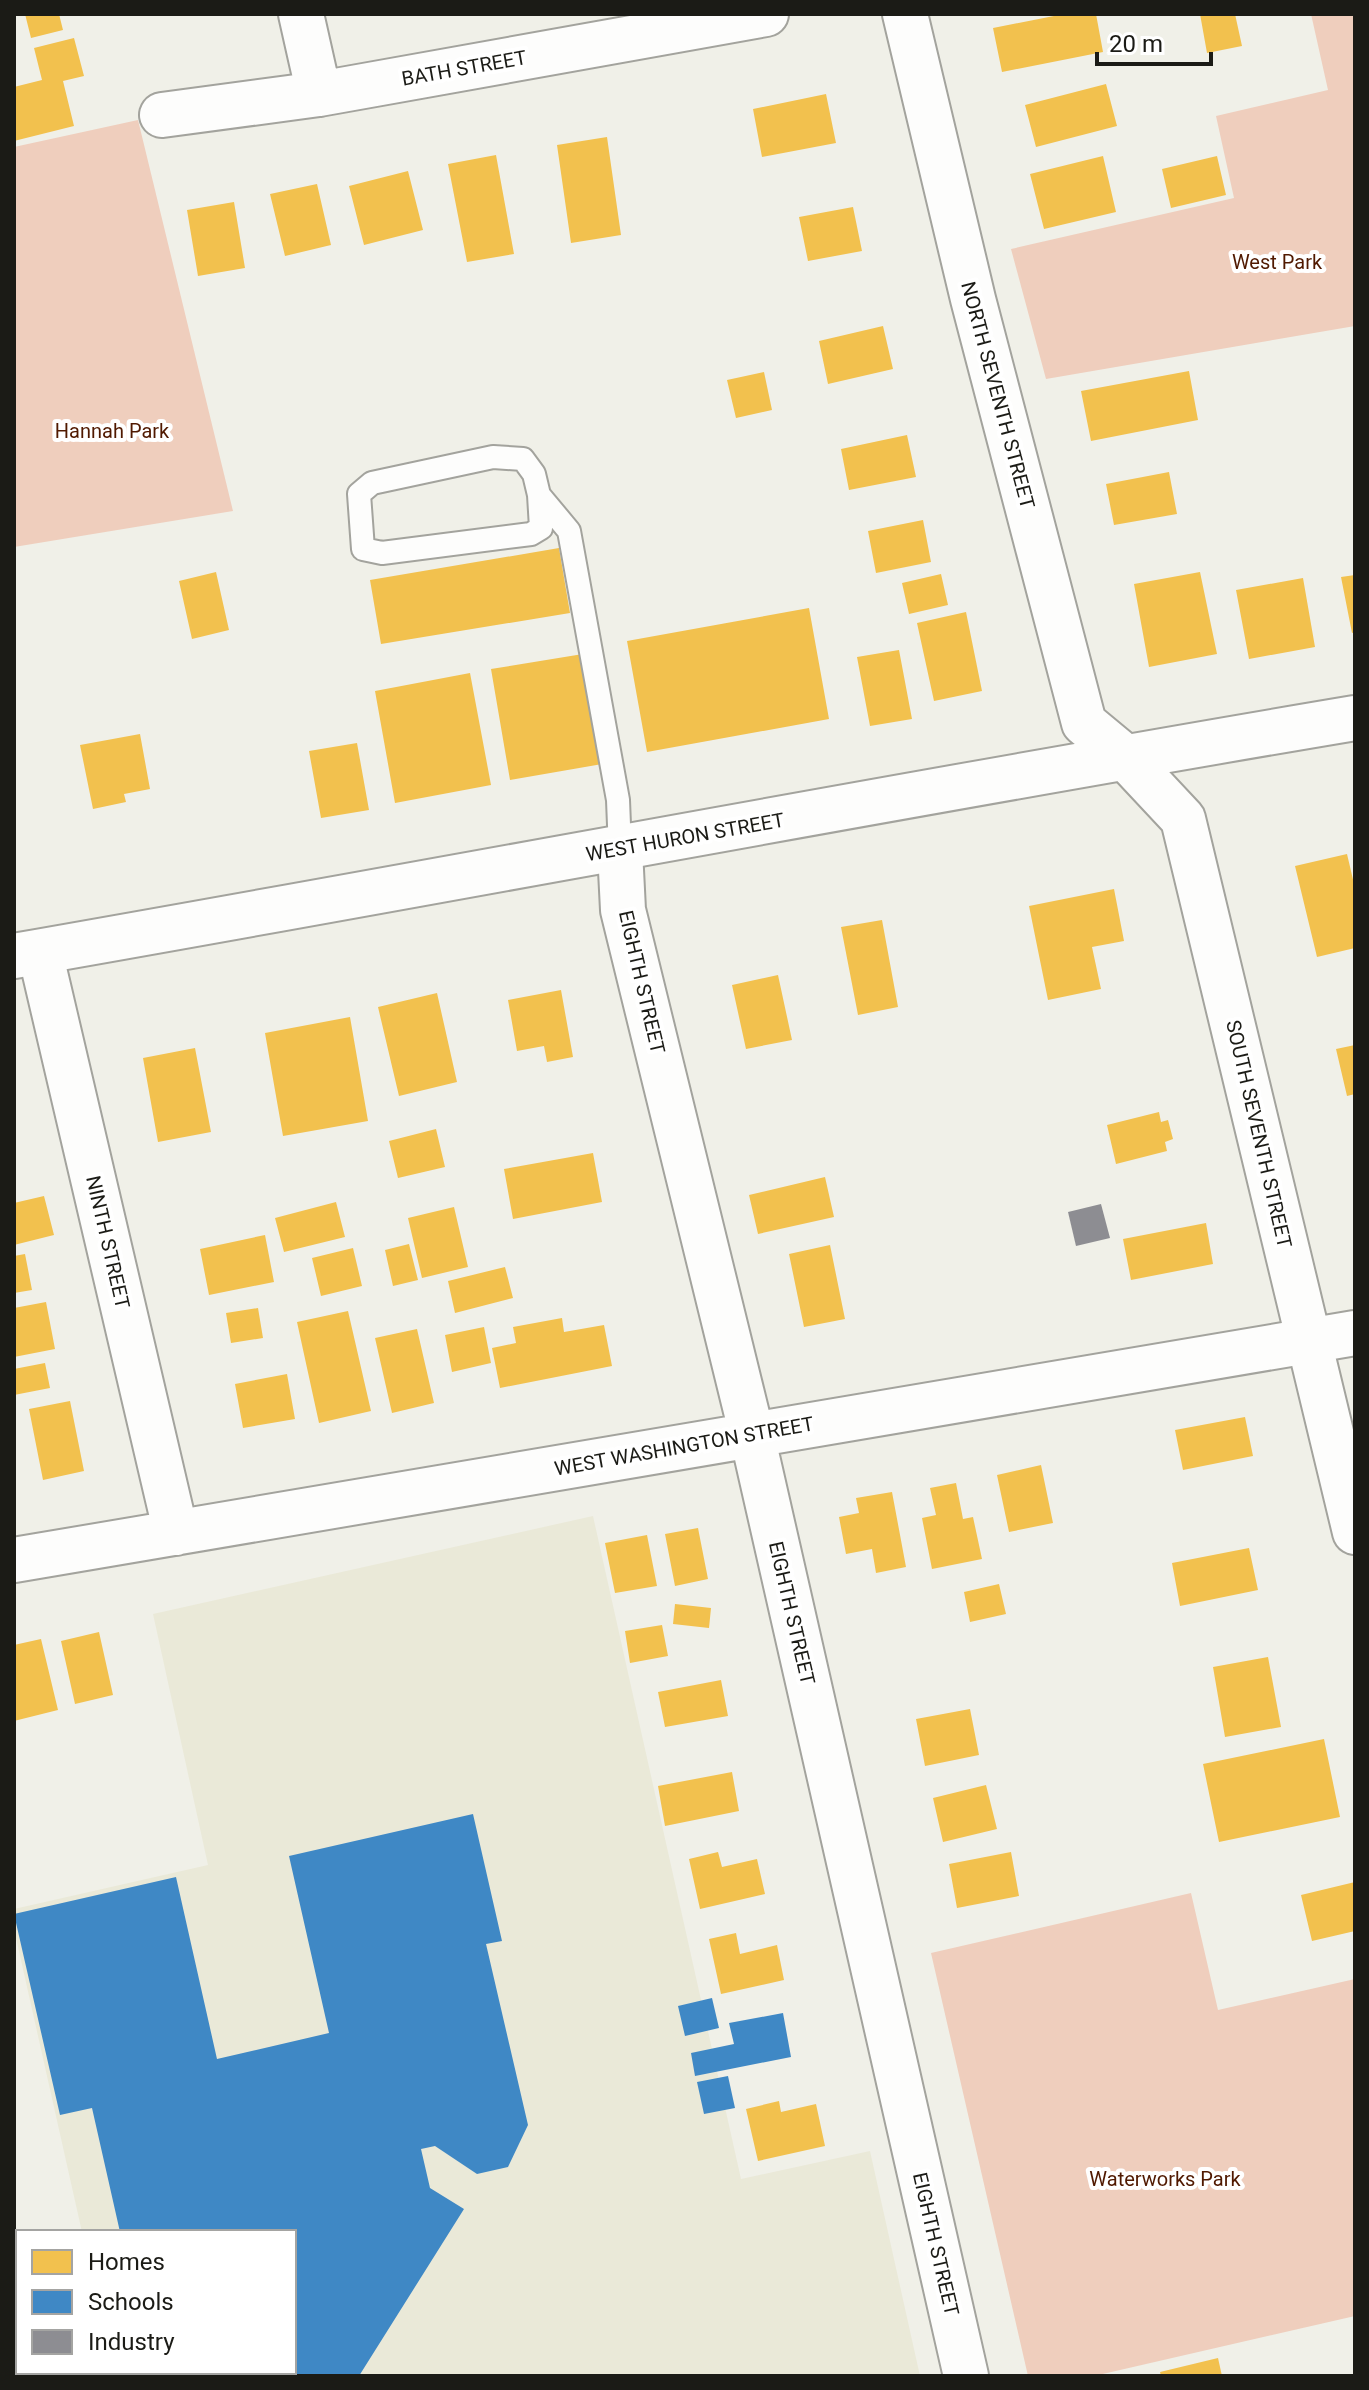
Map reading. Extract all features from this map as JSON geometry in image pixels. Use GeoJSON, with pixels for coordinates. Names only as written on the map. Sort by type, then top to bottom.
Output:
{"type":"FeatureCollection","features":[{"type":"Feature","properties":{"kind":"street"},"geometry":{"type":"LineString","coordinates":[[301,14],[319,94]]}},
{"type":"Feature","properties":{"kind":"street","name":"BATH STREET"},"geometry":{"type":"LineString","coordinates":[[162,115],[319,94],[766,14]]}},
{"type":"Feature","properties":{"kind":"street","name":"NORTH SEVENTH STREET"},"geometry":{"type":"LineString","coordinates":[[905,14],[973,299],[1084,723],[1125,757]]}},
{"type":"Feature","properties":{"kind":"street","name":"WEST HURON STREET"},"geometry":{"type":"LineString","coordinates":[[27,954],[1355,718]]}},
{"type":"Feature","properties":{"kind":"street","name":"SOUTH SEVENTH STREET"},"geometry":{"type":"LineString","coordinates":[[1125,757],[1183,819],[1355,1532]]}},
{"type":"Feature","properties":{"kind":"street","name":"EIGHTH STREET"},"geometry":{"type":"LineString","coordinates":[[620,850],[623,910],[752,1435],[966,2376]]}},
{"type":"Feature","properties":{"kind":"street","name":"NINTH STREET"},"geometry":{"type":"LineString","coordinates":[[27,954],[176,1533]]}},
{"type":"Feature","properties":{"kind":"street","name":"WEST WASHINGTON STREET"},"geometry":{"type":"LineString","coordinates":[[14,1560],[1355,1333]]}},
{"type":"Feature","properties":{"kind":"lane"},"geometry":{"type":"LineString","coordinates":[[539,495],[541,528],[531,534],[382,553],[363,549],[359,494],[372,483],[493,457],[523,459],[534,474],[539,495],[569,531],[618,800],[620,850]]}},
{"type":"Feature","properties":{"kind":"shaded area"},"geometry":{"type":"Polygon","coordinates":[[[593,1516],[741,2179],[870,2151],[920,2376],[114,2376],[296,2374],[296,2230],[82,2230],[14,1929],[14,1909],[208,1865],[153,1614],[593,1516]]]}},
{"type":"Feature","properties":{"kind":"green space","name":"West Park"},"geometry":{"type":"Polygon","coordinates":[[[1311,14],[1355,14],[1355,326],[1046,379],[1011,249],[1234,198],[1216,116],[1328,90],[1311,14]]]}},
{"type":"Feature","properties":{"kind":"green space","name":"Hannah Park"},"geometry":{"type":"Polygon","coordinates":[[[138,120],[233,511],[14,547],[14,147],[138,120]]]}},
{"type":"Feature","properties":{"kind":"green space","name":"Waterworks Park"},"geometry":{"type":"Polygon","coordinates":[[[1191,1893],[1218,2010],[1355,1979],[1355,2316],[1094,2376],[1028,2376],[931,1953],[1191,1893]]]}},
{"type":"Feature","properties":{"kind":"building: Homes"},"geometry":{"type":"Polygon","coordinates":[[[25,14],[59,14],[63,30],[31,38],[25,14]]]}},
{"type":"Feature","properties":{"kind":"building: Homes"},"geometry":{"type":"Polygon","coordinates":[[[1064,14],[1096,14],[1103,52],[1002,72],[993,28],[1064,14]]]}},
{"type":"Feature","properties":{"kind":"building: Homes"},"geometry":{"type":"Polygon","coordinates":[[[1200,14],[1235,14],[1242,46],[1207,53],[1200,14]]]}},
{"type":"Feature","properties":{"kind":"building: Homes"},"geometry":{"type":"Polygon","coordinates":[[[74,38],[84,76],[63,81],[74,126],[14,141],[14,87],[42,80],[34,48],[74,38]]]}},
{"type":"Feature","properties":{"kind":"building: Homes"},"geometry":{"type":"Polygon","coordinates":[[[1106,84],[1117,126],[1036,147],[1025,105],[1106,84]]]}},
{"type":"Feature","properties":{"kind":"building: Homes"},"geometry":{"type":"Polygon","coordinates":[[[826,94],[836,143],[762,157],[753,109],[826,94]]]}},
{"type":"Feature","properties":{"kind":"building: Homes"},"geometry":{"type":"Polygon","coordinates":[[[607,137],[621,235],[571,243],[557,145],[607,137]]]}},
{"type":"Feature","properties":{"kind":"building: Homes"},"geometry":{"type":"Polygon","coordinates":[[[496,155],[514,254],[467,262],[448,164],[496,155]]]}},
{"type":"Feature","properties":{"kind":"building: Homes"},"geometry":{"type":"Polygon","coordinates":[[[1103,156],[1116,212],[1044,229],[1030,174],[1103,156]]]}},
{"type":"Feature","properties":{"kind":"building: Homes"},"geometry":{"type":"Polygon","coordinates":[[[1217,156],[1226,195],[1171,208],[1162,169],[1217,156]]]}},
{"type":"Feature","properties":{"kind":"building: Homes"},"geometry":{"type":"Polygon","coordinates":[[[408,171],[423,230],[364,245],[349,186],[408,171]]]}},
{"type":"Feature","properties":{"kind":"building: Homes"},"geometry":{"type":"Polygon","coordinates":[[[317,184],[331,245],[285,256],[270,194],[317,184]]]}},
{"type":"Feature","properties":{"kind":"building: Homes"},"geometry":{"type":"Polygon","coordinates":[[[234,202],[245,268],[198,276],[187,210],[234,202]]]}},
{"type":"Feature","properties":{"kind":"building: Homes"},"geometry":{"type":"Polygon","coordinates":[[[853,207],[862,251],[808,261],[799,217],[853,207]]]}},
{"type":"Feature","properties":{"kind":"building: Homes"},"geometry":{"type":"Polygon","coordinates":[[[883,326],[893,369],[828,384],[819,341],[883,326]]]}},
{"type":"Feature","properties":{"kind":"building: Homes"},"geometry":{"type":"Polygon","coordinates":[[[1189,371],[1198,420],[1091,441],[1081,391],[1189,371]]]}},
{"type":"Feature","properties":{"kind":"building: Homes"},"geometry":{"type":"Polygon","coordinates":[[[764,372],[772,410],[736,418],[727,380],[764,372]]]}},
{"type":"Feature","properties":{"kind":"building: Homes"},"geometry":{"type":"Polygon","coordinates":[[[907,435],[916,477],[849,490],[841,449],[907,435]]]}},
{"type":"Feature","properties":{"kind":"building: Homes"},"geometry":{"type":"Polygon","coordinates":[[[1169,472],[1177,514],[1114,525],[1106,484],[1169,472]]]}},
{"type":"Feature","properties":{"kind":"building: Homes"},"geometry":{"type":"Polygon","coordinates":[[[923,520],[931,562],[876,573],[868,531],[923,520]]]}},
{"type":"Feature","properties":{"kind":"building: Homes"},"geometry":{"type":"Polygon","coordinates":[[[559,548],[570,613],[381,644],[370,580],[559,548]]]}},
{"type":"Feature","properties":{"kind":"building: Homes"},"geometry":{"type":"Polygon","coordinates":[[[216,572],[229,630],[192,639],[179,581],[216,572]]]}},
{"type":"Feature","properties":{"kind":"building: Homes"},"geometry":{"type":"Polygon","coordinates":[[[1200,572],[1217,654],[1149,667],[1134,584],[1200,572]]]}},
{"type":"Feature","properties":{"kind":"building: Homes"},"geometry":{"type":"Polygon","coordinates":[[[941,574],[948,605],[909,614],[902,583],[941,574]]]}},
{"type":"Feature","properties":{"kind":"building: Homes"},"geometry":{"type":"Polygon","coordinates":[[[1355,575],[1355,632],[1352,633],[1341,577],[1355,575]]]}},
{"type":"Feature","properties":{"kind":"building: Homes"},"geometry":{"type":"Polygon","coordinates":[[[1303,578],[1315,647],[1249,659],[1236,590],[1303,578]]]}},
{"type":"Feature","properties":{"kind":"building: Homes"},"geometry":{"type":"Polygon","coordinates":[[[809,608],[829,719],[647,752],[627,641],[809,608]]]}},
{"type":"Feature","properties":{"kind":"building: Homes"},"geometry":{"type":"Polygon","coordinates":[[[966,612],[982,691],[934,701],[917,623],[966,612]]]}},
{"type":"Feature","properties":{"kind":"building: Homes"},"geometry":{"type":"Polygon","coordinates":[[[899,650],[912,719],[870,726],[857,657],[899,650]]]}},
{"type":"Feature","properties":{"kind":"building: Homes"},"geometry":{"type":"Polygon","coordinates":[[[589,653],[608,763],[510,780],[491,669],[589,653]]]}},
{"type":"Feature","properties":{"kind":"building: Homes"},"geometry":{"type":"Polygon","coordinates":[[[470,673],[491,785],[395,803],[375,691],[470,673]]]}},
{"type":"Feature","properties":{"kind":"building: Homes"},"geometry":{"type":"Polygon","coordinates":[[[140,734],[150,789],[124,794],[126,802],[93,809],[80,745],[140,734]]]}},
{"type":"Feature","properties":{"kind":"building: Homes"},"geometry":{"type":"Polygon","coordinates":[[[357,743],[369,810],[321,818],[309,751],[357,743]]]}},
{"type":"Feature","properties":{"kind":"building: Homes"},"geometry":{"type":"Polygon","coordinates":[[[1347,854],[1355,888],[1355,948],[1317,957],[1295,866],[1347,854]]]}},
{"type":"Feature","properties":{"kind":"building: Homes"},"geometry":{"type":"Polygon","coordinates":[[[1114,889],[1124,941],[1092,947],[1101,989],[1048,1000],[1029,906],[1114,889]]]}},
{"type":"Feature","properties":{"kind":"building: Homes"},"geometry":{"type":"Polygon","coordinates":[[[882,920],[898,1007],[858,1015],[841,927],[882,920]]]}},
{"type":"Feature","properties":{"kind":"building: Homes"},"geometry":{"type":"Polygon","coordinates":[[[778,975],[792,1040],[746,1049],[732,985],[778,975]]]}},
{"type":"Feature","properties":{"kind":"building: Homes"},"geometry":{"type":"Polygon","coordinates":[[[561,990],[573,1057],[547,1062],[544,1046],[517,1051],[508,1000],[561,990]]]}},
{"type":"Feature","properties":{"kind":"building: Homes"},"geometry":{"type":"Polygon","coordinates":[[[437,993],[457,1082],[399,1096],[378,1007],[437,993]]]}},
{"type":"Feature","properties":{"kind":"building: Homes"},"geometry":{"type":"Polygon","coordinates":[[[350,1017],[368,1121],[283,1136],[265,1033],[350,1017]]]}},
{"type":"Feature","properties":{"kind":"building: Homes"},"geometry":{"type":"Polygon","coordinates":[[[1355,1045],[1355,1094],[1347,1096],[1336,1049],[1355,1045]]]}},
{"type":"Feature","properties":{"kind":"building: Homes"},"geometry":{"type":"Polygon","coordinates":[[[195,1048],[211,1132],[158,1142],[143,1058],[195,1048]]]}},
{"type":"Feature","properties":{"kind":"building: Homes"},"geometry":{"type":"Polygon","coordinates":[[[1159,1112],[1161,1122],[1168,1120],[1173,1139],[1165,1142],[1167,1151],[1116,1164],[1107,1125],[1159,1112]]]}},
{"type":"Feature","properties":{"kind":"building: Homes"},"geometry":{"type":"Polygon","coordinates":[[[436,1129],[445,1167],[398,1178],[389,1141],[436,1129]]]}},
{"type":"Feature","properties":{"kind":"building: Homes"},"geometry":{"type":"Polygon","coordinates":[[[593,1153],[602,1202],[513,1219],[504,1169],[593,1153]]]}},
{"type":"Feature","properties":{"kind":"building: Homes"},"geometry":{"type":"Polygon","coordinates":[[[825,1177],[834,1217],[758,1234],[749,1195],[825,1177]]]}},
{"type":"Feature","properties":{"kind":"building: Homes"},"geometry":{"type":"Polygon","coordinates":[[[44,1196],[54,1235],[14,1245],[14,1203],[44,1196]]]}},
{"type":"Feature","properties":{"kind":"building: Homes"},"geometry":{"type":"Polygon","coordinates":[[[336,1202],[345,1237],[284,1252],[275,1218],[336,1202]]]}},
{"type":"Feature","properties":{"kind":"building: Homes"},"geometry":{"type":"Polygon","coordinates":[[[454,1207],[468,1267],[422,1278],[408,1218],[454,1207]]]}},
{"type":"Feature","properties":{"kind":"building: Homes"},"geometry":{"type":"Polygon","coordinates":[[[1206,1223],[1213,1264],[1131,1280],[1123,1239],[1206,1223]]]}},
{"type":"Feature","properties":{"kind":"building: Homes"},"geometry":{"type":"Polygon","coordinates":[[[265,1235],[274,1282],[209,1295],[200,1249],[265,1235]]]}},
{"type":"Feature","properties":{"kind":"building: Homes"},"geometry":{"type":"Polygon","coordinates":[[[409,1244],[418,1280],[393,1286],[385,1250],[409,1244]]]}},
{"type":"Feature","properties":{"kind":"building: Homes"},"geometry":{"type":"Polygon","coordinates":[[[830,1245],[845,1319],[804,1327],[789,1254],[830,1245]]]}},
{"type":"Feature","properties":{"kind":"building: Homes"},"geometry":{"type":"Polygon","coordinates":[[[353,1248],[362,1286],[321,1296],[312,1258],[353,1248]]]}},
{"type":"Feature","properties":{"kind":"building: Homes"},"geometry":{"type":"Polygon","coordinates":[[[25,1254],[32,1290],[14,1293],[14,1256],[25,1254]]]}},
{"type":"Feature","properties":{"kind":"building: Homes"},"geometry":{"type":"Polygon","coordinates":[[[505,1267],[513,1298],[455,1313],[448,1281],[505,1267]]]}},
{"type":"Feature","properties":{"kind":"building: Homes"},"geometry":{"type":"Polygon","coordinates":[[[46,1302],[55,1349],[14,1357],[14,1308],[46,1302]]]}},
{"type":"Feature","properties":{"kind":"building: Homes"},"geometry":{"type":"Polygon","coordinates":[[[258,1308],[263,1338],[231,1343],[226,1313],[258,1308]]]}},
{"type":"Feature","properties":{"kind":"building: Homes"},"geometry":{"type":"Polygon","coordinates":[[[348,1311],[371,1411],[319,1423],[297,1322],[348,1311]]]}},
{"type":"Feature","properties":{"kind":"building: Homes"},"geometry":{"type":"Polygon","coordinates":[[[562,1318],[564,1332],[604,1325],[612,1366],[500,1388],[492,1348],[516,1343],[513,1327],[562,1318]]]}},
{"type":"Feature","properties":{"kind":"building: Homes"},"geometry":{"type":"Polygon","coordinates":[[[484,1327],[491,1363],[452,1372],[445,1335],[484,1327]]]}},
{"type":"Feature","properties":{"kind":"building: Homes"},"geometry":{"type":"Polygon","coordinates":[[[417,1329],[434,1403],[392,1413],[375,1338],[417,1329]]]}},
{"type":"Feature","properties":{"kind":"building: Homes"},"geometry":{"type":"Polygon","coordinates":[[[45,1363],[50,1388],[14,1395],[14,1369],[45,1363]]]}},
{"type":"Feature","properties":{"kind":"building: Homes"},"geometry":{"type":"Polygon","coordinates":[[[287,1374],[295,1419],[243,1428],[235,1384],[287,1374]]]}},
{"type":"Feature","properties":{"kind":"building: Homes"},"geometry":{"type":"Polygon","coordinates":[[[70,1401],[84,1471],[43,1480],[29,1409],[70,1401]]]}},
{"type":"Feature","properties":{"kind":"building: Homes"},"geometry":{"type":"Polygon","coordinates":[[[1245,1417],[1253,1456],[1183,1470],[1175,1430],[1245,1417]]]}},
{"type":"Feature","properties":{"kind":"building: Homes"},"geometry":{"type":"Polygon","coordinates":[[[1041,1465],[1053,1523],[1009,1532],[997,1475],[1041,1465]]]}},
{"type":"Feature","properties":{"kind":"building: Homes"},"geometry":{"type":"Polygon","coordinates":[[[956,1483],[963,1519],[973,1517],[982,1559],[932,1569],[922,1518],[936,1515],[930,1488],[956,1483]]]}},
{"type":"Feature","properties":{"kind":"building: Homes"},"geometry":{"type":"Polygon","coordinates":[[[892,1492],[906,1567],[876,1573],[872,1549],[846,1554],[839,1517],[859,1513],[856,1498],[892,1492]]]}},
{"type":"Feature","properties":{"kind":"building: Homes"},"geometry":{"type":"Polygon","coordinates":[[[698,1528],[708,1579],[675,1586],[665,1534],[698,1528]]]}},
{"type":"Feature","properties":{"kind":"building: Homes"},"geometry":{"type":"Polygon","coordinates":[[[647,1535],[657,1586],[615,1593],[605,1543],[647,1535]]]}},
{"type":"Feature","properties":{"kind":"building: Homes"},"geometry":{"type":"Polygon","coordinates":[[[1249,1548],[1258,1590],[1180,1606],[1172,1563],[1249,1548]]]}},
{"type":"Feature","properties":{"kind":"building: Homes"},"geometry":{"type":"Polygon","coordinates":[[[999,1584],[1006,1614],[970,1622],[964,1592],[999,1584]]]}},
{"type":"Feature","properties":{"kind":"building: Homes"},"geometry":{"type":"Polygon","coordinates":[[[675,1604],[711,1608],[709,1628],[673,1624],[675,1604]]]}},
{"type":"Feature","properties":{"kind":"building: Homes"},"geometry":{"type":"Polygon","coordinates":[[[662,1625],[668,1656],[630,1663],[625,1631],[662,1625]]]}},
{"type":"Feature","properties":{"kind":"building: Homes"},"geometry":{"type":"Polygon","coordinates":[[[99,1632],[113,1695],[75,1704],[61,1641],[99,1632]]]}},
{"type":"Feature","properties":{"kind":"building: Homes"},"geometry":{"type":"Polygon","coordinates":[[[41,1639],[58,1710],[14,1721],[14,1645],[41,1639]]]}},
{"type":"Feature","properties":{"kind":"building: Homes"},"geometry":{"type":"Polygon","coordinates":[[[1268,1657],[1281,1727],[1225,1737],[1213,1667],[1268,1657]]]}},
{"type":"Feature","properties":{"kind":"building: Homes"},"geometry":{"type":"Polygon","coordinates":[[[721,1680],[728,1716],[665,1727],[658,1692],[721,1680]]]}},
{"type":"Feature","properties":{"kind":"building: Homes"},"geometry":{"type":"Polygon","coordinates":[[[970,1709],[979,1755],[925,1766],[916,1719],[970,1709]]]}},
{"type":"Feature","properties":{"kind":"building: Homes"},"geometry":{"type":"Polygon","coordinates":[[[1324,1739],[1340,1817],[1219,1842],[1203,1764],[1324,1739]]]}},
{"type":"Feature","properties":{"kind":"building: Homes"},"geometry":{"type":"Polygon","coordinates":[[[732,1772],[739,1811],[665,1826],[658,1786],[732,1772]]]}},
{"type":"Feature","properties":{"kind":"building: Homes"},"geometry":{"type":"Polygon","coordinates":[[[986,1785],[997,1829],[943,1842],[933,1798],[986,1785]]]}},
{"type":"Feature","properties":{"kind":"building: Homes"},"geometry":{"type":"Polygon","coordinates":[[[718,1852],[722,1867],[757,1859],[765,1894],[700,1909],[689,1859],[718,1852]]]}},
{"type":"Feature","properties":{"kind":"building: Homes"},"geometry":{"type":"Polygon","coordinates":[[[1011,1852],[1019,1896],[957,1908],[949,1864],[1011,1852]]]}},
{"type":"Feature","properties":{"kind":"building: Homes"},"geometry":{"type":"Polygon","coordinates":[[[1355,1882],[1355,1931],[1312,1941],[1301,1895],[1355,1882]]]}},
{"type":"Feature","properties":{"kind":"building: Homes"},"geometry":{"type":"Polygon","coordinates":[[[736,1933],[740,1954],[777,1945],[784,1980],[721,1994],[709,1939],[736,1933]]]}},
{"type":"Feature","properties":{"kind":"building: Homes"},"geometry":{"type":"Polygon","coordinates":[[[779,2101],[781,2112],[816,2104],[825,2146],[758,2161],[746,2109],[779,2101]]]}},
{"type":"Feature","properties":{"kind":"building: Homes"},"geometry":{"type":"Polygon","coordinates":[[[1218,2358],[1222,2376],[1161,2376],[1160,2372],[1218,2358]]]}},
{"type":"Feature","properties":{"kind":"building: Schools"},"geometry":{"type":"Polygon","coordinates":[[[473,1814],[502,1941],[486,1944],[528,2125],[508,2167],[477,2174],[435,2146],[421,2149],[430,2188],[464,2209],[359,2376],[153,2376],[296,2374],[296,2230],[120,2230],[92,2108],[60,2115],[14,1914],[176,1877],[217,2059],[329,2033],[289,1856],[473,1814]]]}},
{"type":"Feature","properties":{"kind":"building: Schools"},"geometry":{"type":"Polygon","coordinates":[[[712,1998],[719,2028],[685,2036],[678,2006],[712,1998]]]}},
{"type":"Feature","properties":{"kind":"building: Schools"},"geometry":{"type":"Polygon","coordinates":[[[783,2013],[791,2057],[695,2076],[691,2053],[734,2044],[729,2023],[783,2013]]]}},
{"type":"Feature","properties":{"kind":"building: Schools"},"geometry":{"type":"Polygon","coordinates":[[[728,2076],[735,2108],[704,2114],[697,2082],[728,2076]]]}},
{"type":"Feature","properties":{"kind":"building: Industry"},"geometry":{"type":"Polygon","coordinates":[[[1101,1204],[1110,1238],[1076,1246],[1068,1212],[1101,1204]]]}}]}
